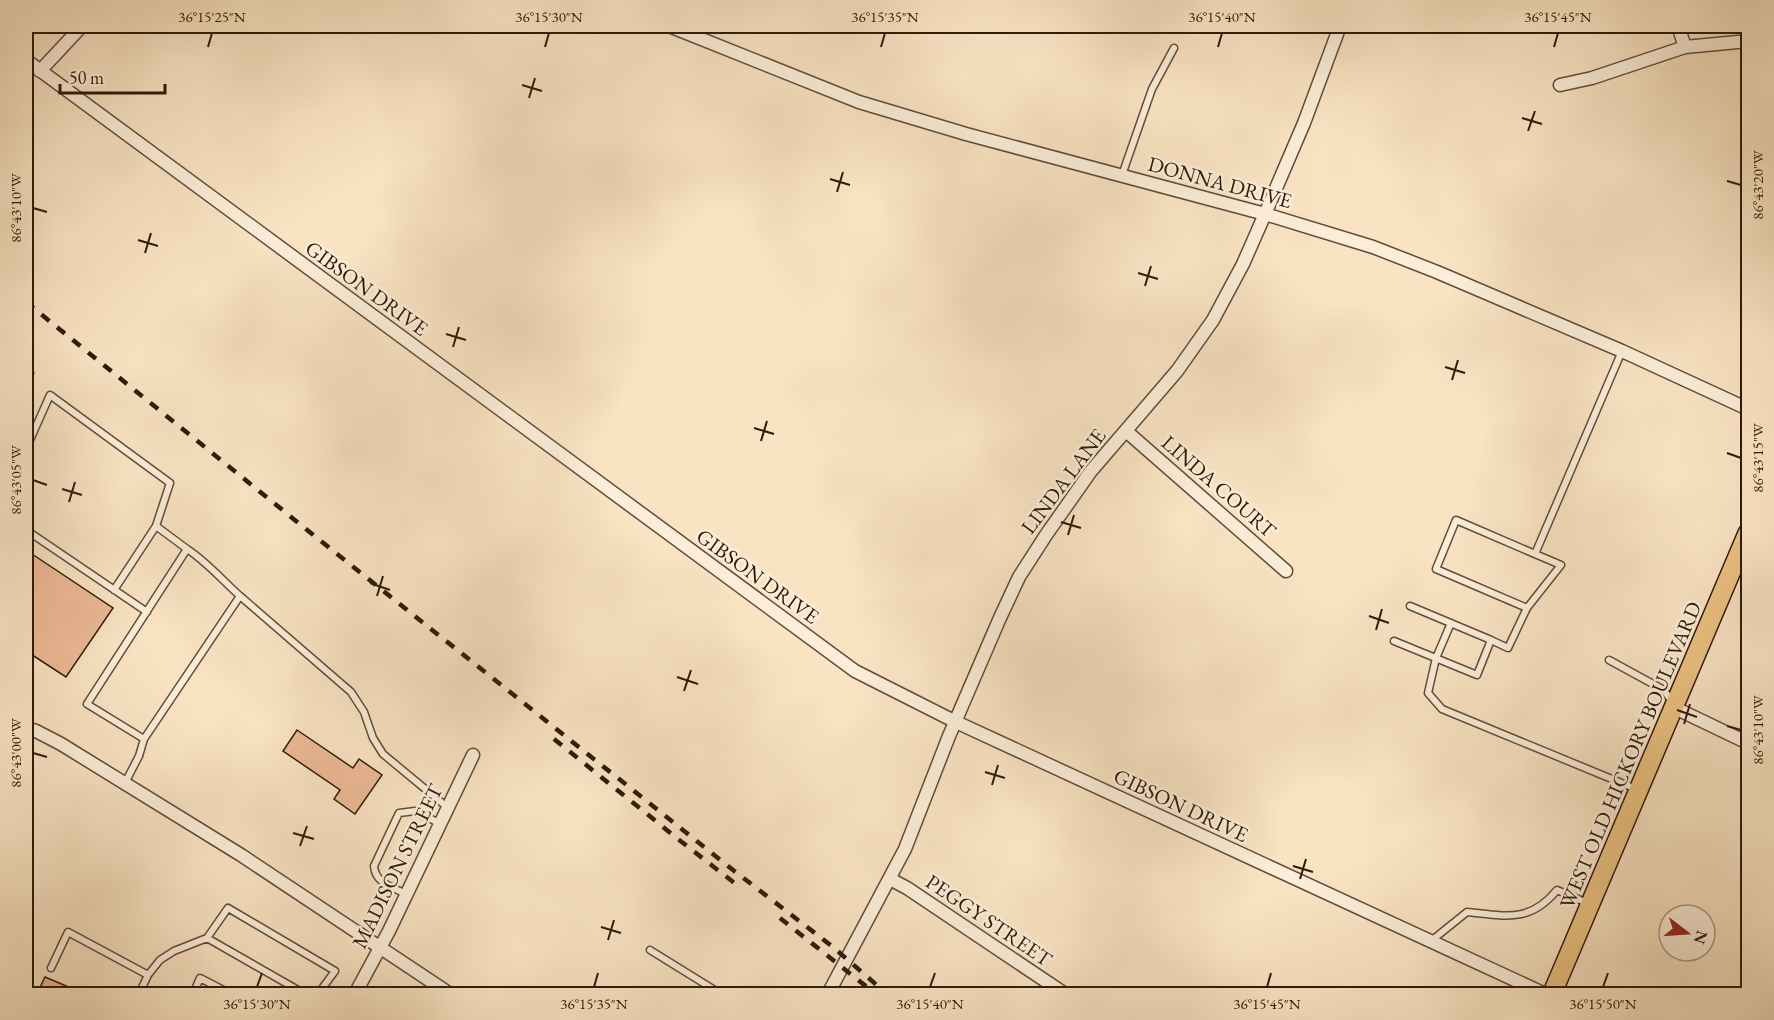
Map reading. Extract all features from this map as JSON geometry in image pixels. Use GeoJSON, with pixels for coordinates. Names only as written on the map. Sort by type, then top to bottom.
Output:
{"type":"FeatureCollection","features":[{"type":"Feature","properties":{"kind":"main road","name":"WEST OLD HICKORY BOULEVARD"},"geometry":{"type":"LineString","coordinates":[[1552,994],[1676,708],[1749,532]]}},
{"type":"Feature","properties":{"kind":"street"},"geometry":{"type":"LineString","coordinates":[[40,71],[82,26]]}},
{"type":"Feature","properties":{"kind":"street","name":"DONNA DRIVE"},"geometry":{"type":"LineString","coordinates":[[669,26],[848,99],[966,134],[1324,231],[1394,256],[1622,351],[1749,409]]}},
{"type":"Feature","properties":{"kind":"street","name":"LINDA LANE"},"geometry":{"type":"LineString","coordinates":[[828,994],[905,849],[956,722],[1019,577],[1073,495],[1177,371],[1213,320],[1243,264],[1265,214],[1304,123],[1340,26]]}},
{"type":"Feature","properties":{"kind":"street"},"geometry":{"type":"LineString","coordinates":[[1678,26],[1685,47]]}},
{"type":"Feature","properties":{"kind":"street"},"geometry":{"type":"LineString","coordinates":[[1560,85],[1592,78],[1685,47],[1749,41]]}},
{"type":"Feature","properties":{"kind":"street","name":"GIBSON DRIVE"},"geometry":{"type":"LineString","coordinates":[[26,60],[855,671],[956,722],[1545,994]]}},
{"type":"Feature","properties":{"kind":"street","name":"LINDA COURT"},"geometry":{"type":"LineString","coordinates":[[1126,431],[1286,571]]}},
{"type":"Feature","properties":{"kind":"street"},"geometry":{"type":"LineString","coordinates":[[1676,708],[1749,743]]}},
{"type":"Feature","properties":{"kind":"street"},"geometry":{"type":"LineString","coordinates":[[26,722],[31,730],[62,744],[241,855],[450,994]]}},
{"type":"Feature","properties":{"kind":"street","name":"MADISON STREET"},"geometry":{"type":"LineString","coordinates":[[356,994],[473,755]]}},
{"type":"Feature","properties":{"kind":"street","name":"PEGGY STREET"},"geometry":{"type":"LineString","coordinates":[[890,879],[907,888],[1065,994]]}},
{"type":"Feature","properties":{"kind":"lane"},"geometry":{"type":"LineString","coordinates":[[1122,175],[1152,89],[1174,48]]}},
{"type":"Feature","properties":{"kind":"lane"},"geometry":{"type":"LineString","coordinates":[[1536,554],[1622,351]]}},
{"type":"Feature","properties":{"kind":"lane"},"geometry":{"type":"LineString","coordinates":[[26,370],[30,373],[26,383]]}},
{"type":"Feature","properties":{"kind":"lane"},"geometry":{"type":"LineString","coordinates":[[26,449],[50,395],[170,483],[156,526],[114,590]]}},
{"type":"Feature","properties":{"kind":"lane"},"geometry":{"type":"LineString","coordinates":[[1410,606],[1508,648],[1527,609],[1561,565],[1456,520],[1436,569],[1527,609]]}},
{"type":"Feature","properties":{"kind":"lane"},"geometry":{"type":"LineString","coordinates":[[156,526],[206,562],[240,596],[351,692],[364,712],[373,738],[382,754],[447,807]]}},
{"type":"Feature","properties":{"kind":"lane"},"geometry":{"type":"LineString","coordinates":[[26,530],[147,612]]}},
{"type":"Feature","properties":{"kind":"lane"},"geometry":{"type":"LineString","coordinates":[[144,739],[87,704],[187,549]]}},
{"type":"Feature","properties":{"kind":"lane"},"geometry":{"type":"LineString","coordinates":[[125,783],[139,756],[144,739],[240,596]]}},
{"type":"Feature","properties":{"kind":"lane"},"geometry":{"type":"LineString","coordinates":[[1451,623],[1436,658],[1428,693],[1442,709],[1640,791]]}},
{"type":"Feature","properties":{"kind":"lane"},"geometry":{"type":"LineString","coordinates":[[1394,641],[1477,675],[1491,640]]}},
{"type":"Feature","properties":{"kind":"lane"},"geometry":{"type":"LineString","coordinates":[[1609,660],[1664,690],[1676,708]]}},
{"type":"Feature","properties":{"kind":"lane"},"geometry":{"type":"LineString","coordinates":[[406,894],[379,880],[374,874],[374,866],[399,813],[415,811],[439,824]]}},
{"type":"Feature","properties":{"kind":"lane"},"geometry":{"type":"LineString","coordinates":[[1429,942],[1467,912],[1522,915],[1546,904],[1557,890],[1590,904]]}},
{"type":"Feature","properties":{"kind":"lane"},"geometry":{"type":"LineString","coordinates":[[139,994],[148,975],[160,960],[174,951],[207,938],[228,908],[335,971],[318,994]]}},
{"type":"Feature","properties":{"kind":"lane"},"geometry":{"type":"LineString","coordinates":[[51,968],[68,932],[148,975]]}},
{"type":"Feature","properties":{"kind":"lane"},"geometry":{"type":"LineString","coordinates":[[207,938],[305,994]]}},
{"type":"Feature","properties":{"kind":"lane"},"geometry":{"type":"LineString","coordinates":[[650,950],[721,994]]}},
{"type":"Feature","properties":{"kind":"lane"},"geometry":{"type":"LineString","coordinates":[[193,994],[200,978],[231,994]]}},
{"type":"Feature","properties":{"kind":"building"},"geometry":{"type":"Polygon","coordinates":[[[26,550],[113,608],[66,677],[26,651],[26,550]]]}},
{"type":"Feature","properties":{"kind":"building"},"geometry":{"type":"Polygon","coordinates":[[[297,730],[353,768],[359,759],[382,775],[355,814],[334,799],[340,790],[283,751],[297,730]]]}},
{"type":"Feature","properties":{"kind":"building"},"geometry":{"type":"Polygon","coordinates":[[[45,977],[85,994],[37,994],[45,977]]]}},
{"type":"Feature","properties":{"kind":"railway"},"geometry":{"type":"LineString","coordinates":[[26,302],[317,538],[833,947],[887,994]]}},
{"type":"Feature","properties":{"kind":"railway"},"geometry":{"type":"LineString","coordinates":[[554,739],[737,885]]}},
{"type":"Feature","properties":{"kind":"railway"},"geometry":{"type":"LineString","coordinates":[[780,918],[872,991]]}}]}
